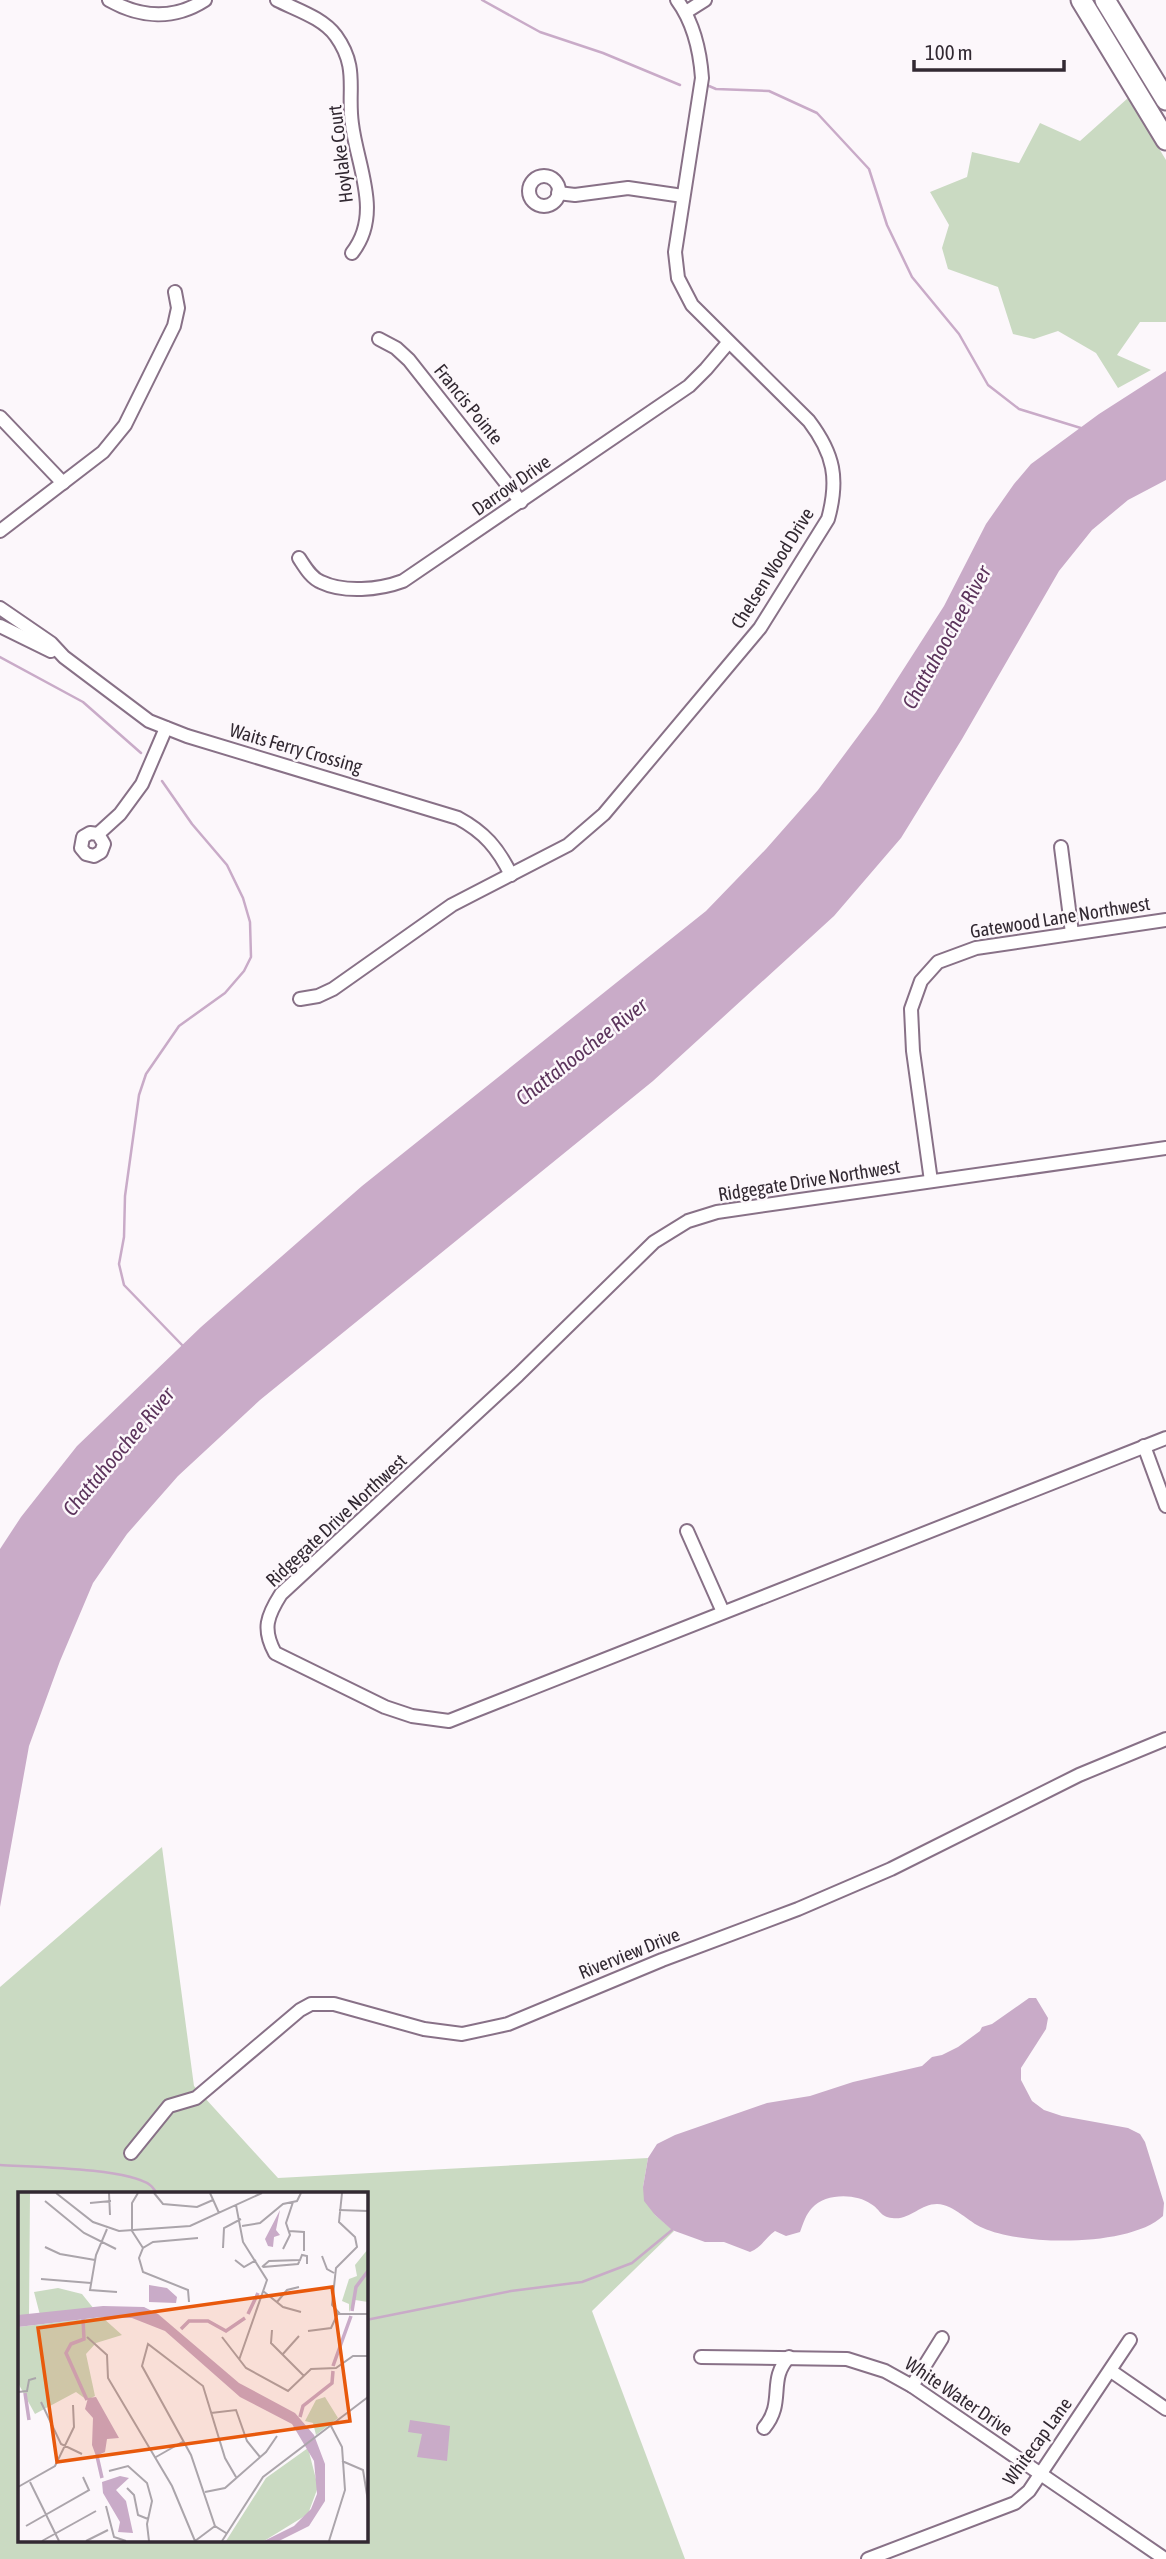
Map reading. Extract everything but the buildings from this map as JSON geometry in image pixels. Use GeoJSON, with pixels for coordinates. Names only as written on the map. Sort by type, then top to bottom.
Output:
{"type":"FeatureCollection","features":[{"type":"Feature","properties":{"kind":"highway"},"geometry":{"type":"LineString","coordinates":[[1081,0],[1166,140]]}},
{"type":"Feature","properties":{"kind":"highway"},"geometry":{"type":"LineString","coordinates":[[1105,0],[1166,100]]}},
{"type":"Feature","properties":{"kind":"street"},"geometry":{"type":"LineString","coordinates":[[109,0],[125,9],[151,15],[175,13],[205,0]]}},
{"type":"Feature","properties":{"kind":"street","name":"Hoylake Court"},"geometry":{"type":"LineString","coordinates":[[277,0],[319,20],[335,34],[347,54],[352,77],[352,124],[363,166],[367,201],[365,232],[352,253]]}},
{"type":"Feature","properties":{"kind":"street","name":"Chelsen Wood Drive"},"geometry":{"type":"LineString","coordinates":[[300,999],[318,996],[333,989],[436,915],[568,845],[604,814],[760,628],[828,519],[834,499],[834,478],[830,457],[822,439],[809,421],[692,305],[678,278],[674,252],[702,78],[700,50],[686,12],[677,0]]}},
{"type":"Feature","properties":{"kind":"street"},"geometry":{"type":"LineString","coordinates":[[686,12],[705,0]]}},
{"type":"Feature","properties":{"kind":"street"},"geometry":{"type":"LineString","coordinates":[[558,193],[575,195],[628,188],[683,196]]}},
{"type":"Feature","properties":{"kind":"street"},"geometry":{"type":"LineString","coordinates":[[1,532],[103,452],[125,425],[174,326],[178,308],[176,292]]}},
{"type":"Feature","properties":{"kind":"street","name":"Francis Pointe"},"geometry":{"type":"LineString","coordinates":[[379,339],[396,348],[409,360],[521,502]]}},
{"type":"Feature","properties":{"kind":"street","name":"Darrow Drive"},"geometry":{"type":"LineString","coordinates":[[299,558],[312,576],[322,583],[359,589],[389,586],[416,574],[689,386],[728,342]]}},
{"type":"Feature","properties":{"kind":"street"},"geometry":{"type":"LineString","coordinates":[[0,417],[63,483]]}},
{"type":"Feature","properties":{"kind":"street","name":"Waits Ferry Crossing"},"geometry":{"type":"LineString","coordinates":[[0,608],[51,643],[64,657],[149,721],[187,736],[458,818],[475,827],[490,840],[511,875]]}},
{"type":"Feature","properties":{"kind":"street","name":"Waits Ferry Crossing"},"geometry":{"type":"LineString","coordinates":[[0,626],[64,657]]}},
{"type":"Feature","properties":{"kind":"street"},"geometry":{"type":"LineString","coordinates":[[98,834],[120,814],[142,784],[166,728]]}},
{"type":"Feature","properties":{"kind":"street"},"geometry":{"type":"LineString","coordinates":[[1061,847],[1072,933]]}},
{"type":"Feature","properties":{"kind":"street","name":"Gatewood Lane Northwest"},"geometry":{"type":"LineString","coordinates":[[931,1181],[911,1009],[921,981],[938,962],[968,951],[1166,920]]}},
{"type":"Feature","properties":{"kind":"street","name":"Ridgegate Drive Northwest"},"geometry":{"type":"LineString","coordinates":[[1166,1147],[717,1212],[688,1221],[654,1242],[595,1302],[281,1594],[267,1618],[270,1642],[275,1653],[385,1707],[412,1716],[449,1721],[1166,1438]]}},
{"type":"Feature","properties":{"kind":"street"},"geometry":{"type":"LineString","coordinates":[[1144,1446],[1166,1506]]}},
{"type":"Feature","properties":{"kind":"street"},"geometry":{"type":"LineString","coordinates":[[687,1531],[723,1612]]}},
{"type":"Feature","properties":{"kind":"street","name":"Riverview Drive"},"geometry":{"type":"LineString","coordinates":[[131,2153],[169,2106],[195,2098],[300,2010],[311,2004],[334,2004],[424,2029],[462,2034],[508,2024],[662,1960],[798,1909],[891,1869],[1079,1775],[1166,1739]]}},
{"type":"Feature","properties":{"kind":"street"},"geometry":{"type":"LineString","coordinates":[[912,2386],[942,2337]]}},
{"type":"Feature","properties":{"kind":"street","name":"Whitecap Lane"},"geometry":{"type":"LineString","coordinates":[[868,2559],[1015,2503],[1029,2491],[1111,2371],[1129,2340]]}},
{"type":"Feature","properties":{"kind":"street","name":"White Water Drive"},"geometry":{"type":"LineString","coordinates":[[701,2357],[847,2359],[885,2371],[912,2386],[1165,2559]]}},
{"type":"Feature","properties":{"kind":"street"},"geometry":{"type":"LineString","coordinates":[[764,2428],[772,2418],[776,2404],[776,2377],[780,2366],[789,2357]]}},
{"type":"Feature","properties":{"kind":"street"},"geometry":{"type":"LineString","coordinates":[[1111,2371],[1166,2409]]}},
{"type":"Feature","properties":{"kind":"green space"},"geometry":{"type":"Polygon","coordinates":[[[1128,98],[1166,160],[1166,322],[1140,322],[1117,355],[1151,370],[1118,388],[1096,353],[1058,331],[1034,339],[1013,334],[998,287],[948,269],[942,248],[949,225],[930,192],[967,177],[972,152],[1019,163],[1040,123],[1080,141],[1128,98]]]}},
{"type":"Feature","properties":{"kind":"green space"},"geometry":{"type":"Polygon","coordinates":[[[162,1847],[194,2086],[278,2178],[648,2158],[643,2187],[655,2215],[674,2231],[592,2311],[685,2559],[0,2559],[0,1987],[162,1847]]]}},
{"type":"Feature","properties":{"kind":"water","name":"Chattahoochee River"},"geometry":{"type":"Polygon","coordinates":[[[1166,371],[1166,480],[1128,500],[1092,530],[1059,571],[901,838],[834,916],[653,1081],[260,1400],[178,1476],[127,1534],[93,1583],[60,1661],[29,1746],[0,1907],[0,1549],[21,1517],[77,1446],[201,1327],[362,1186],[706,911],[818,790],[876,712],[944,606],[986,524],[1031,464],[1099,414],[1166,371]]]}},
{"type":"Feature","properties":{"kind":"water"},"geometry":{"type":"Polygon","coordinates":[[[1029,1998],[1036,1998],[1048,2018],[1046,2029],[1021,2068],[1021,2080],[1032,2101],[1044,2110],[1128,2128],[1140,2134],[1164,2203],[1163,2216],[1147,2226],[1102,2238],[1023,2238],[983,2228],[944,2205],[931,2205],[904,2217],[892,2218],[885,2216],[865,2200],[841,2196],[832,2197],[812,2208],[800,2232],[786,2236],[775,2231],[750,2252],[724,2242],[705,2242],[672,2230],[644,2201],[643,2187],[648,2158],[657,2144],[675,2135],[767,2103],[810,2096],[853,2082],[922,2066],[932,2057],[958,2047],[982,2027],[992,2024],[1029,1998]]]}},
{"type":"Feature","properties":{"kind":"water"},"geometry":{"type":"Polygon","coordinates":[[[410,2420],[450,2426],[447,2461],[417,2457],[422,2434],[408,2432],[410,2420]]]}},
{"type":"Feature","properties":{"kind":"waterway"},"geometry":{"type":"LineString","coordinates":[[482,0],[540,32],[603,53],[680,85]]}},
{"type":"Feature","properties":{"kind":"waterway"},"geometry":{"type":"LineString","coordinates":[[709,86],[716,89],[769,91],[817,113],[869,169],[887,225],[912,277],[959,334],[988,385],[1019,409],[1084,429]]}},
{"type":"Feature","properties":{"kind":"waterway"},"geometry":{"type":"LineString","coordinates":[[0,657],[83,702],[141,753]]}},
{"type":"Feature","properties":{"kind":"waterway"},"geometry":{"type":"LineString","coordinates":[[162,781],[192,824],[227,865],[243,898],[250,922],[251,957],[244,971],[225,993],[179,1026],[146,1074],[139,1095],[119,1264],[124,1285],[183,1346]]}},
{"type":"Feature","properties":{"kind":"waterway"},"geometry":{"type":"LineString","coordinates":[[0,2165],[78,2169],[121,2175],[138,2179],[150,2185],[156,2192]]}},
{"type":"Feature","properties":{"kind":"waterway"},"geometry":{"type":"LineString","coordinates":[[368,2320],[511,2291],[582,2282],[632,2263],[672,2230]]}}]}
